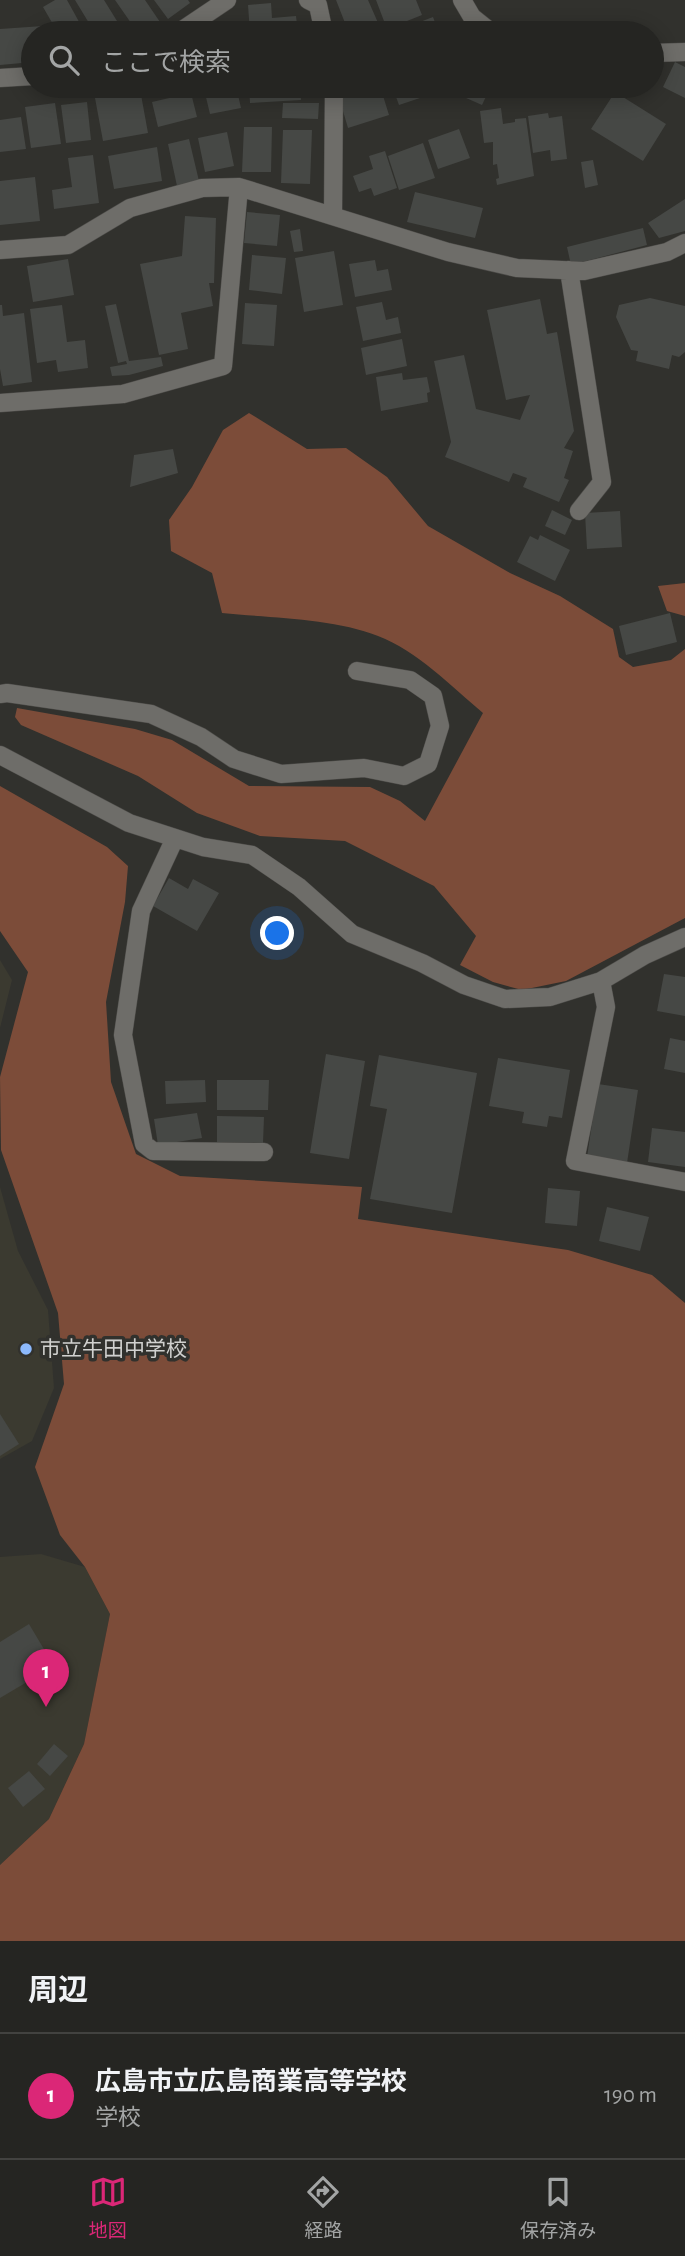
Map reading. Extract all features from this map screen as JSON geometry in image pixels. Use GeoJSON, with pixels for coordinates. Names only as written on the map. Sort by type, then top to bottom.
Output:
{"type":"FeatureCollection","features":[{"type":"Feature","properties":{"kind":"street"},"geometry":{"type":"LineString","coordinates":[[196,21],[227,0]]}},
{"type":"Feature","properties":{"kind":"street"},"geometry":{"type":"LineString","coordinates":[[309,0],[318,5],[321,21]]}},
{"type":"Feature","properties":{"kind":"street"},"geometry":{"type":"LineString","coordinates":[[462,0],[478,21]]}},
{"type":"Feature","properties":{"kind":"street"},"geometry":{"type":"LineString","coordinates":[[664,53],[685,52]]}},
{"type":"Feature","properties":{"kind":"street"},"geometry":{"type":"LineString","coordinates":[[0,78],[21,77]]}},
{"type":"Feature","properties":{"kind":"street"},"geometry":{"type":"LineString","coordinates":[[333,216],[334,98]]}},
{"type":"Feature","properties":{"kind":"street"},"geometry":{"type":"LineString","coordinates":[[0,403],[123,394],[223,366],[239,187]]}},
{"type":"Feature","properties":{"kind":"street"},"geometry":{"type":"LineString","coordinates":[[0,250],[68,245],[130,208],[202,188],[239,187],[448,252],[517,268],[584,271],[667,252],[685,243]]}},
{"type":"Feature","properties":{"kind":"street"},"geometry":{"type":"LineString","coordinates":[[569,270],[602,482],[579,511]]}},
{"type":"Feature","properties":{"kind":"street"},"geometry":{"type":"LineString","coordinates":[[0,694],[151,714],[201,737],[234,759],[281,774],[365,768],[404,776],[428,764],[440,726],[433,696],[411,680],[358,671]]}},
{"type":"Feature","properties":{"kind":"street"},"geometry":{"type":"LineString","coordinates":[[0,755],[129,823],[203,847],[252,855],[299,887],[352,934],[422,963],[464,985],[505,999],[550,997],[601,981],[645,955],[685,937]]}},
{"type":"Feature","properties":{"kind":"street"},"geometry":{"type":"LineString","coordinates":[[175,838],[141,911],[123,1035],[144,1144],[153,1151],[264,1152]]}},
{"type":"Feature","properties":{"kind":"street"},"geometry":{"type":"LineString","coordinates":[[601,981],[606,1007],[575,1161],[685,1182]]}},
{"type":"Feature","properties":{"kind":"shaded area"},"geometry":{"type":"Polygon","coordinates":[[[249,413],[307,449],[346,448],[387,477],[428,526],[510,573],[560,596],[613,629],[619,657],[633,667],[671,660],[685,649],[685,918],[566,981],[522,990],[493,982],[460,965],[476,936],[434,886],[345,841],[260,836],[197,813],[138,776],[21,725],[15,717],[17,708],[135,729],[172,740],[249,786],[370,787],[400,801],[425,821],[483,713],[420,660],[378,636],[322,622],[222,613],[212,573],[171,551],[169,520],[192,487],[223,430],[249,413]]]}},
{"type":"Feature","properties":{"kind":"shaded area"},"geometry":{"type":"Polygon","coordinates":[[[685,583],[685,616],[667,611],[658,586],[685,583]]]}},
{"type":"Feature","properties":{"kind":"shaded area"},"geometry":{"type":"Polygon","coordinates":[[[0,786],[107,847],[128,866],[125,902],[106,1002],[111,1082],[136,1154],[180,1176],[362,1187],[358,1219],[568,1250],[652,1275],[685,1303],[685,1941],[0,1941],[0,1865],[49,1819],[84,1744],[110,1614],[85,1567],[60,1535],[35,1467],[64,1384],[58,1313],[1,1150],[0,1077],[28,972],[0,931],[0,786]]]}},
{"type":"Feature","properties":{"kind":"shaded area"},"geometry":{"type":"Polygon","coordinates":[[[0,960],[12,980],[0,1028],[0,960]]]}},
{"type":"Feature","properties":{"kind":"shaded area","name":"市立牛田中学校"},"geometry":{"type":"Polygon","coordinates":[[[0,1187],[18,1251],[48,1310],[54,1388],[32,1441],[0,1459],[0,1187]]]}},
{"type":"Feature","properties":{"kind":"shaded area"},"geometry":{"type":"Polygon","coordinates":[[[41,1554],[85,1567],[110,1614],[84,1744],[49,1819],[0,1865],[0,1557],[41,1554]]]}},
{"type":"Feature","properties":{"kind":"building"},"geometry":{"type":"Polygon","coordinates":[[[55,0],[67,0],[79,21],[51,21],[43,7],[55,0]]]}},
{"type":"Feature","properties":{"kind":"building"},"geometry":{"type":"Polygon","coordinates":[[[75,0],[104,0],[117,21],[88,21],[75,0]]]}},
{"type":"Feature","properties":{"kind":"building"},"geometry":{"type":"Polygon","coordinates":[[[115,0],[145,0],[159,21],[130,21],[115,0]]]}},
{"type":"Feature","properties":{"kind":"building"},"geometry":{"type":"Polygon","coordinates":[[[154,0],[188,0],[190,3],[168,19],[154,0]]]}},
{"type":"Feature","properties":{"kind":"building"},"geometry":{"type":"Polygon","coordinates":[[[336,0],[368,0],[377,21],[344,21],[336,0]]]}},
{"type":"Feature","properties":{"kind":"building"},"geometry":{"type":"Polygon","coordinates":[[[376,0],[416,0],[422,15],[407,21],[384,21],[376,0]]]}},
{"type":"Feature","properties":{"kind":"building"},"geometry":{"type":"Polygon","coordinates":[[[271,3],[272,18],[296,16],[297,21],[249,21],[248,5],[271,3]]]}},
{"type":"Feature","properties":{"kind":"building"},"geometry":{"type":"Polygon","coordinates":[[[21,28],[21,63],[0,65],[0,29],[21,28]]]}},
{"type":"Feature","properties":{"kind":"building"},"geometry":{"type":"Polygon","coordinates":[[[675,62],[685,67],[685,98],[664,88],[675,62]]]}},
{"type":"Feature","properties":{"kind":"building"},"geometry":{"type":"Polygon","coordinates":[[[95,98],[142,98],[148,133],[103,141],[95,98]]]}},
{"type":"Feature","properties":{"kind":"building"},"geometry":{"type":"Polygon","coordinates":[[[169,98],[192,98],[197,117],[158,127],[152,102],[169,98]]]}},
{"type":"Feature","properties":{"kind":"building"},"geometry":{"type":"Polygon","coordinates":[[[206,98],[239,98],[241,108],[210,114],[206,98]]]}},
{"type":"Feature","properties":{"kind":"building"},"geometry":{"type":"Polygon","coordinates":[[[250,98],[301,98],[301,100],[250,103],[250,98]]]}},
{"type":"Feature","properties":{"kind":"building"},"geometry":{"type":"Polygon","coordinates":[[[339,98],[384,98],[389,115],[348,128],[339,98]]]}},
{"type":"Feature","properties":{"kind":"building"},"geometry":{"type":"Polygon","coordinates":[[[396,98],[420,98],[399,105],[396,98]]]}},
{"type":"Feature","properties":{"kind":"building"},"geometry":{"type":"Polygon","coordinates":[[[466,98],[485,98],[482,105],[466,98]]]}},
{"type":"Feature","properties":{"kind":"building"},"geometry":{"type":"Polygon","coordinates":[[[611,98],[625,98],[666,124],[643,161],[591,129],[611,98]]]}},
{"type":"Feature","properties":{"kind":"building"},"geometry":{"type":"Polygon","coordinates":[[[87,102],[91,140],[66,143],[61,105],[87,102]]]}},
{"type":"Feature","properties":{"kind":"building"},"geometry":{"type":"Polygon","coordinates":[[[55,103],[61,144],[31,148],[25,107],[55,103]]]}},
{"type":"Feature","properties":{"kind":"building"},"geometry":{"type":"Polygon","coordinates":[[[283,103],[319,103],[318,119],[282,118],[283,103]]]}},
{"type":"Feature","properties":{"kind":"building"},"geometry":{"type":"Polygon","coordinates":[[[501,108],[503,124],[526,118],[534,176],[497,185],[496,179],[499,178],[497,164],[493,165],[493,142],[484,143],[480,111],[501,108]]]}},
{"type":"Feature","properties":{"kind":"building"},"geometry":{"type":"Polygon","coordinates":[[[548,113],[549,118],[562,116],[567,159],[551,161],[550,150],[533,153],[528,116],[548,113]]]}},
{"type":"Feature","properties":{"kind":"building"},"geometry":{"type":"Polygon","coordinates":[[[21,117],[26,149],[0,152],[0,120],[21,117]]]}},
{"type":"Feature","properties":{"kind":"building"},"geometry":{"type":"Polygon","coordinates":[[[244,127],[272,127],[271,172],[242,172],[244,127]]]}},
{"type":"Feature","properties":{"kind":"building"},"geometry":{"type":"Polygon","coordinates":[[[459,129],[470,158],[438,169],[428,140],[459,129]]]}},
{"type":"Feature","properties":{"kind":"building"},"geometry":{"type":"Polygon","coordinates":[[[283,130],[312,130],[310,184],[281,183],[283,130]]]}},
{"type":"Feature","properties":{"kind":"building"},"geometry":{"type":"Polygon","coordinates":[[[227,132],[234,166],[205,172],[198,138],[227,132]]]}},
{"type":"Feature","properties":{"kind":"building"},"geometry":{"type":"Polygon","coordinates":[[[189,139],[199,181],[177,186],[168,144],[189,139]]]}},
{"type":"Feature","properties":{"kind":"building"},"geometry":{"type":"Polygon","coordinates":[[[423,143],[435,178],[399,190],[388,156],[423,143]]]}},
{"type":"Feature","properties":{"kind":"building"},"geometry":{"type":"Polygon","coordinates":[[[157,147],[162,181],[114,189],[108,156],[157,147]]]}},
{"type":"Feature","properties":{"kind":"building"},"geometry":{"type":"Polygon","coordinates":[[[385,151],[397,188],[374,196],[371,188],[359,192],[353,176],[373,169],[369,156],[385,151]]]}},
{"type":"Feature","properties":{"kind":"building"},"geometry":{"type":"Polygon","coordinates":[[[93,155],[99,203],[54,209],[52,190],[72,187],[68,158],[93,155]]]}},
{"type":"Feature","properties":{"kind":"building"},"geometry":{"type":"Polygon","coordinates":[[[593,160],[598,185],[585,188],[581,162],[593,160]]]}},
{"type":"Feature","properties":{"kind":"building"},"geometry":{"type":"Polygon","coordinates":[[[35,177],[40,221],[0,225],[0,181],[35,177]]]}},
{"type":"Feature","properties":{"kind":"building"},"geometry":{"type":"Polygon","coordinates":[[[415,192],[483,208],[475,238],[407,222],[415,192]]]}},
{"type":"Feature","properties":{"kind":"building"},"geometry":{"type":"Polygon","coordinates":[[[685,199],[685,231],[659,238],[648,223],[685,199]]]}},
{"type":"Feature","properties":{"kind":"building"},"geometry":{"type":"Polygon","coordinates":[[[247,212],[280,215],[277,246],[244,243],[247,212]]]}},
{"type":"Feature","properties":{"kind":"building"},"geometry":{"type":"Polygon","coordinates":[[[185,216],[216,218],[214,283],[209,283],[213,306],[181,313],[188,349],[159,355],[140,264],[182,256],[185,216]]]}},
{"type":"Feature","properties":{"kind":"building"},"geometry":{"type":"Polygon","coordinates":[[[643,228],[647,245],[571,265],[567,247],[643,228]]]}},
{"type":"Feature","properties":{"kind":"building"},"geometry":{"type":"Polygon","coordinates":[[[300,229],[303,251],[294,252],[290,231],[300,229]]]}},
{"type":"Feature","properties":{"kind":"building"},"geometry":{"type":"Polygon","coordinates":[[[334,251],[343,305],[304,312],[295,258],[334,251]]]}},
{"type":"Feature","properties":{"kind":"building"},"geometry":{"type":"Polygon","coordinates":[[[252,255],[286,258],[282,294],[249,290],[252,255]]]}},
{"type":"Feature","properties":{"kind":"building"},"geometry":{"type":"Polygon","coordinates":[[[68,259],[74,295],[33,302],[27,266],[68,259]]]}},
{"type":"Feature","properties":{"kind":"building"},"geometry":{"type":"Polygon","coordinates":[[[375,260],[377,271],[388,269],[392,290],[355,297],[349,264],[375,260]]]}},
{"type":"Feature","properties":{"kind":"building"},"geometry":{"type":"Polygon","coordinates":[[[650,298],[685,306],[685,352],[679,357],[672,355],[669,369],[636,361],[638,351],[631,350],[616,317],[619,305],[650,298]]]}},
{"type":"Feature","properties":{"kind":"building"},"geometry":{"type":"Polygon","coordinates":[[[540,299],[547,334],[557,332],[574,431],[564,448],[573,451],[564,478],[569,480],[559,502],[523,487],[527,478],[513,473],[509,482],[445,457],[451,442],[434,361],[464,355],[476,409],[520,420],[530,395],[506,400],[487,310],[540,299]]]}},
{"type":"Feature","properties":{"kind":"building"},"geometry":{"type":"Polygon","coordinates":[[[382,302],[386,320],[398,317],[401,333],[363,341],[356,307],[382,302]]]}},
{"type":"Feature","properties":{"kind":"building"},"geometry":{"type":"Polygon","coordinates":[[[245,303],[277,305],[274,346],[242,344],[245,303]]]}},
{"type":"Feature","properties":{"kind":"building"},"geometry":{"type":"Polygon","coordinates":[[[116,304],[129,361],[161,357],[163,366],[129,375],[112,376],[110,367],[127,364],[126,361],[118,363],[105,306],[116,304]]]}},
{"type":"Feature","properties":{"kind":"building"},"geometry":{"type":"Polygon","coordinates":[[[0,305],[3,316],[24,313],[32,382],[3,386],[0,369],[0,305]]]}},
{"type":"Feature","properties":{"kind":"building"},"geometry":{"type":"Polygon","coordinates":[[[62,305],[67,342],[85,340],[88,368],[58,372],[56,360],[37,363],[30,309],[62,305]]]}},
{"type":"Feature","properties":{"kind":"building"},"geometry":{"type":"Polygon","coordinates":[[[402,339],[407,366],[366,375],[361,348],[402,339]]]}},
{"type":"Feature","properties":{"kind":"building"},"geometry":{"type":"Polygon","coordinates":[[[402,373],[403,380],[427,377],[430,392],[427,393],[428,402],[381,411],[376,377],[402,373]]]}},
{"type":"Feature","properties":{"kind":"building"},"geometry":{"type":"Polygon","coordinates":[[[173,449],[178,473],[130,487],[134,455],[173,449]]]}},
{"type":"Feature","properties":{"kind":"building"},"geometry":{"type":"Polygon","coordinates":[[[552,510],[572,520],[565,535],[545,526],[552,510]]]}},
{"type":"Feature","properties":{"kind":"building"},"geometry":{"type":"Polygon","coordinates":[[[620,511],[622,547],[587,549],[585,513],[620,511]]]}},
{"type":"Feature","properties":{"kind":"building"},"geometry":{"type":"Polygon","coordinates":[[[540,535],[570,550],[555,581],[517,562],[530,536],[538,540],[540,535]]]}},
{"type":"Feature","properties":{"kind":"building"},"geometry":{"type":"Polygon","coordinates":[[[670,613],[677,642],[626,655],[619,626],[670,613]]]}},
{"type":"Feature","properties":{"kind":"building"},"geometry":{"type":"Polygon","coordinates":[[[169,878],[188,889],[193,879],[219,893],[197,931],[153,906],[169,878]]]}},
{"type":"Feature","properties":{"kind":"building"},"geometry":{"type":"Polygon","coordinates":[[[664,974],[685,977],[685,1016],[657,1011],[664,974]]]}},
{"type":"Feature","properties":{"kind":"building"},"geometry":{"type":"Polygon","coordinates":[[[670,1038],[685,1041],[685,1073],[664,1069],[670,1038]]]}},
{"type":"Feature","properties":{"kind":"building"},"geometry":{"type":"Polygon","coordinates":[[[326,1054],[365,1061],[349,1159],[310,1153],[326,1054]]]}},
{"type":"Feature","properties":{"kind":"building"},"geometry":{"type":"Polygon","coordinates":[[[379,1055],[477,1073],[452,1213],[370,1199],[387,1109],[370,1106],[379,1055]]]}},
{"type":"Feature","properties":{"kind":"building"},"geometry":{"type":"Polygon","coordinates":[[[498,1058],[570,1070],[562,1118],[549,1116],[547,1127],[522,1123],[524,1112],[489,1106],[498,1058]]]}},
{"type":"Feature","properties":{"kind":"building"},"geometry":{"type":"Polygon","coordinates":[[[205,1080],[206,1102],[166,1104],[165,1081],[205,1080]]]}},
{"type":"Feature","properties":{"kind":"building"},"geometry":{"type":"Polygon","coordinates":[[[217,1080],[269,1080],[268,1110],[217,1110],[217,1080]]]}},
{"type":"Feature","properties":{"kind":"building"},"geometry":{"type":"Polygon","coordinates":[[[598,1084],[638,1090],[627,1163],[587,1157],[598,1084]]]}},
{"type":"Feature","properties":{"kind":"building"},"geometry":{"type":"Polygon","coordinates":[[[197,1113],[202,1138],[158,1145],[154,1119],[197,1113]]]}},
{"type":"Feature","properties":{"kind":"building"},"geometry":{"type":"Polygon","coordinates":[[[217,1116],[264,1117],[263,1143],[217,1142],[217,1116]]]}},
{"type":"Feature","properties":{"kind":"building"},"geometry":{"type":"Polygon","coordinates":[[[652,1128],[685,1132],[685,1167],[648,1162],[652,1128]]]}},
{"type":"Feature","properties":{"kind":"building"},"geometry":{"type":"Polygon","coordinates":[[[548,1188],[580,1191],[577,1226],[545,1223],[548,1188]]]}},
{"type":"Feature","properties":{"kind":"building"},"geometry":{"type":"Polygon","coordinates":[[[607,1207],[649,1217],[640,1251],[599,1241],[607,1207]]]}},
{"type":"Feature","properties":{"kind":"building"},"geometry":{"type":"Polygon","coordinates":[[[0,1414],[19,1444],[0,1456],[0,1414]]]}},
{"type":"Feature","properties":{"kind":"building"},"geometry":{"type":"Polygon","coordinates":[[[29,1624],[54,1666],[0,1698],[0,1642],[29,1624]]]}},
{"type":"Feature","properties":{"kind":"building"},"geometry":{"type":"Polygon","coordinates":[[[54,1744],[68,1756],[50,1776],[37,1764],[54,1744]]]}},
{"type":"Feature","properties":{"kind":"building"},"geometry":{"type":"Polygon","coordinates":[[[29,1771],[45,1789],[23,1807],[8,1788],[29,1771]]]}},
{"type":"Feature","properties":{"kind":"place","name":"市立牛田中学校"},"geometry":{"type":"Point","coordinates":[26,1349]}},
{"type":"Feature","properties":{"kind":"place","name":"広島市立広島商業高等学校"},"geometry":{"type":"Point","coordinates":[46,1707]}}]}
